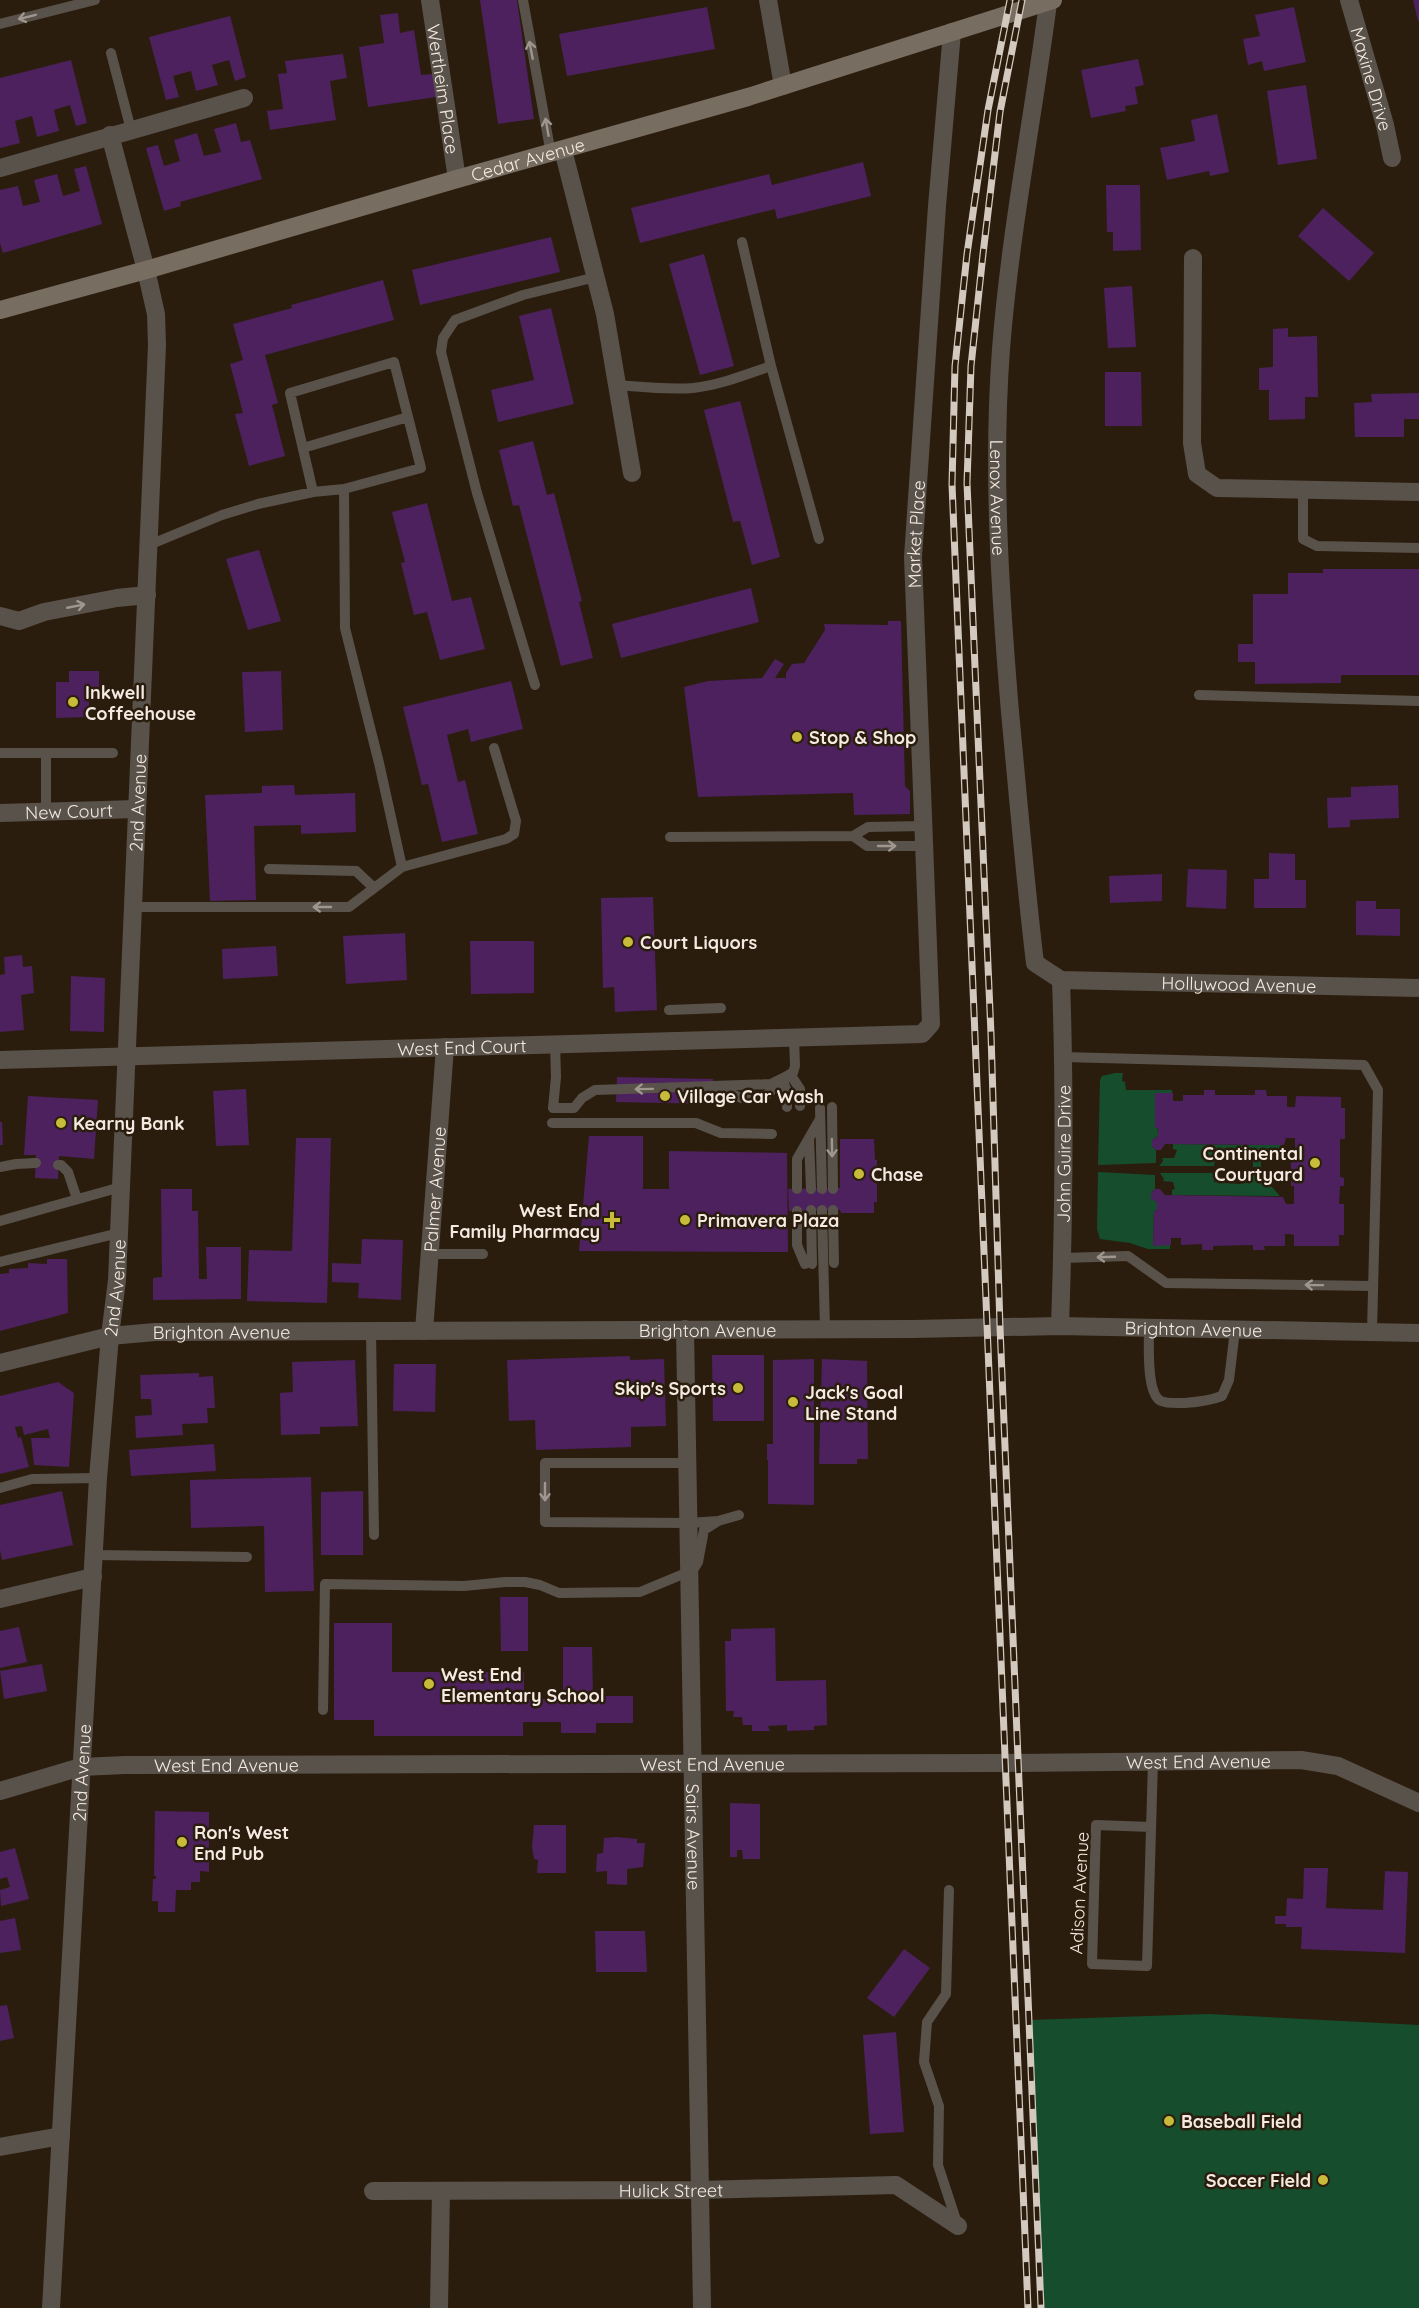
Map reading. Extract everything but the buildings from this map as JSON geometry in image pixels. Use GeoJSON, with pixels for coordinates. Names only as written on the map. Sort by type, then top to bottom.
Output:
{"type":"FeatureCollection","features":[{"type":"Feature","properties":{"kind":"main road","name":"Cedar Avenue"},"geometry":{"type":"LineString","coordinates":[[0,310],[783,86],[1051,1]]}},
{"type":"Feature","properties":{"kind":"street","name":"Wertheim Place"},"geometry":{"type":"LineString","coordinates":[[430,0],[457,179]]}},
{"type":"Feature","properties":{"kind":"street"},"geometry":{"type":"LineString","coordinates":[[768,0],[783,86]]}},
{"type":"Feature","properties":{"kind":"street","name":"Maxine Drive"},"geometry":{"type":"LineString","coordinates":[[1349,0],[1385,125],[1392,158]]}},
{"type":"Feature","properties":{"kind":"street","name":"Lenox Avenue"},"geometry":{"type":"LineString","coordinates":[[1051,1],[1009,262],[1001,350],[997,439],[1001,603],[1024,874],[1035,963],[1061,980]]}},
{"type":"Feature","properties":{"kind":"street","name":"Market Place"},"geometry":{"type":"LineString","coordinates":[[922,1034],[932,1024],[913,557],[937,206],[952,32]]}},
{"type":"Feature","properties":{"kind":"street"},"geometry":{"type":"LineString","coordinates":[[0,168],[244,98]]}},
{"type":"Feature","properties":{"kind":"street","name":"2nd Avenue"},"geometry":{"type":"LineString","coordinates":[[51,2308],[98,1478],[117,1280],[157,345],[156,314],[110,135]]}},
{"type":"Feature","properties":{"kind":"street"},"geometry":{"type":"LineString","coordinates":[[557,152],[596,277],[605,314],[632,473]]}},
{"type":"Feature","properties":{"kind":"street"},"geometry":{"type":"LineString","coordinates":[[1193,258],[1192,443],[1197,474],[1217,488],[1419,492]]}},
{"type":"Feature","properties":{"kind":"street"},"geometry":{"type":"LineString","coordinates":[[0,616],[19,621],[44,612],[117,598],[147,595]]}},
{"type":"Feature","properties":{"kind":"street","name":"New Court"},"geometry":{"type":"LineString","coordinates":[[0,813],[137,809]]}},
{"type":"Feature","properties":{"kind":"street","name":"Hollywood Avenue"},"geometry":{"type":"LineString","coordinates":[[1061,980],[1419,988]]}},
{"type":"Feature","properties":{"kind":"street","name":"John Guire Drive"},"geometry":{"type":"LineString","coordinates":[[1060,1326],[1063,1258],[1061,980]]}},
{"type":"Feature","properties":{"kind":"street","name":"West End Court"},"geometry":{"type":"LineString","coordinates":[[0,1060],[922,1034]]}},
{"type":"Feature","properties":{"kind":"street","name":"Palmer Avenue"},"geometry":{"type":"LineString","coordinates":[[424,1330],[445,1047]]}},
{"type":"Feature","properties":{"kind":"street","name":"Brighton Avenue"},"geometry":{"type":"LineString","coordinates":[[0,1363],[110,1336],[155,1332],[1060,1326],[1419,1333]]}},
{"type":"Feature","properties":{"kind":"street","name":"Sairs Avenue"},"geometry":{"type":"LineString","coordinates":[[685,1329],[702,2308]]}},
{"type":"Feature","properties":{"kind":"street"},"geometry":{"type":"LineString","coordinates":[[0,1599],[93,1577]]}},
{"type":"Feature","properties":{"kind":"street","name":"West End Avenue"},"geometry":{"type":"LineString","coordinates":[[0,1791],[81,1767],[1300,1760],[1327,1763],[1356,1772],[1419,1803]]}},
{"type":"Feature","properties":{"kind":"street"},"geometry":{"type":"LineString","coordinates":[[0,2147],[61,2136]]}},
{"type":"Feature","properties":{"kind":"street","name":"Hulick Street"},"geometry":{"type":"LineString","coordinates":[[373,2191],[700,2190],[896,2185],[958,2226]]}},
{"type":"Feature","properties":{"kind":"street"},"geometry":{"type":"LineString","coordinates":[[439,2308],[441,2191]]}},
{"type":"Feature","properties":{"kind":"lane"},"geometry":{"type":"LineString","coordinates":[[0,24],[95,0]]}},
{"type":"Feature","properties":{"kind":"lane"},"geometry":{"type":"LineString","coordinates":[[524,0],[557,152]]}},
{"type":"Feature","properties":{"kind":"lane"},"geometry":{"type":"LineString","coordinates":[[111,53],[130,130]]}},
{"type":"Feature","properties":{"kind":"lane"},"geometry":{"type":"LineString","coordinates":[[742,242],[771,366],[819,538]]}},
{"type":"Feature","properties":{"kind":"lane"},"geometry":{"type":"LineString","coordinates":[[535,685],[477,493],[441,352],[443,338],[455,320],[524,295],[596,277]]}},
{"type":"Feature","properties":{"kind":"lane"},"geometry":{"type":"LineString","coordinates":[[149,545],[222,515],[258,504],[314,492],[344,489],[421,468],[394,362],[290,393],[314,492]]}},
{"type":"Feature","properties":{"kind":"lane"},"geometry":{"type":"LineString","coordinates":[[617,385],[665,389],[693,388],[733,380],[771,366]]}},
{"type":"Feature","properties":{"kind":"lane"},"geometry":{"type":"LineString","coordinates":[[303,448],[408,417]]}},
{"type":"Feature","properties":{"kind":"lane"},"geometry":{"type":"LineString","coordinates":[[344,489],[345,628],[402,867]]}},
{"type":"Feature","properties":{"kind":"lane"},"geometry":{"type":"LineString","coordinates":[[1303,490],[1303,539],[1317,546],[1419,548]]}},
{"type":"Feature","properties":{"kind":"lane"},"geometry":{"type":"LineString","coordinates":[[1199,695],[1419,700]]}},
{"type":"Feature","properties":{"kind":"lane"},"geometry":{"type":"LineString","coordinates":[[134,907],[349,907],[402,867],[506,839],[514,834],[516,821],[494,748]]}},
{"type":"Feature","properties":{"kind":"lane"},"geometry":{"type":"LineString","coordinates":[[0,753],[113,753]]}},
{"type":"Feature","properties":{"kind":"lane"},"geometry":{"type":"LineString","coordinates":[[46,753],[46,811]]}},
{"type":"Feature","properties":{"kind":"lane"},"geometry":{"type":"LineString","coordinates":[[670,837],[853,836],[868,827],[924,826]]}},
{"type":"Feature","properties":{"kind":"lane"},"geometry":{"type":"LineString","coordinates":[[853,836],[867,846],[925,846]]}},
{"type":"Feature","properties":{"kind":"lane"},"geometry":{"type":"LineString","coordinates":[[269,869],[356,871],[374,888]]}},
{"type":"Feature","properties":{"kind":"lane"},"geometry":{"type":"LineString","coordinates":[[669,1010],[721,1008]]}},
{"type":"Feature","properties":{"kind":"lane"},"geometry":{"type":"LineString","coordinates":[[574,1124],[574,1108],[582,1098],[595,1090],[771,1084],[786,1077],[795,1066],[794,1037]]}},
{"type":"Feature","properties":{"kind":"lane"},"geometry":{"type":"LineString","coordinates":[[555,1043],[556,1077],[553,1108],[574,1108]]}},
{"type":"Feature","properties":{"kind":"lane"},"geometry":{"type":"LineString","coordinates":[[1063,1057],[1364,1065],[1378,1090],[1372,1332]]}},
{"type":"Feature","properties":{"kind":"lane"},"geometry":{"type":"LineString","coordinates":[[786,1077],[800,1089],[800,1106]]}},
{"type":"Feature","properties":{"kind":"lane"},"geometry":{"type":"LineString","coordinates":[[786,1077],[787,1107]]}},
{"type":"Feature","properties":{"kind":"lane"},"geometry":{"type":"LineString","coordinates":[[797,1189],[797,1159],[824,1111]]}},
{"type":"Feature","properties":{"kind":"lane"},"geometry":{"type":"LineString","coordinates":[[822,1189],[824,1111]]}},
{"type":"Feature","properties":{"kind":"lane"},"geometry":{"type":"LineString","coordinates":[[822,1189],[824,1111]]}},
{"type":"Feature","properties":{"kind":"lane"},"geometry":{"type":"LineString","coordinates":[[552,1124],[696,1123],[721,1133],[772,1134]]}},
{"type":"Feature","properties":{"kind":"lane"},"geometry":{"type":"LineString","coordinates":[[809,1138],[822,1189]]}},
{"type":"Feature","properties":{"kind":"lane"},"geometry":{"type":"LineString","coordinates":[[0,1167],[36,1163]]}},
{"type":"Feature","properties":{"kind":"lane"},"geometry":{"type":"LineString","coordinates":[[58,1165],[68,1172],[77,1199]]}},
{"type":"Feature","properties":{"kind":"lane"},"geometry":{"type":"LineString","coordinates":[[0,1221],[121,1187]]}},
{"type":"Feature","properties":{"kind":"lane"},"geometry":{"type":"LineString","coordinates":[[822,1210],[819,1263],[825,1329]]}},
{"type":"Feature","properties":{"kind":"lane"},"geometry":{"type":"LineString","coordinates":[[797,1211],[797,1245],[819,1263]]}},
{"type":"Feature","properties":{"kind":"lane"},"geometry":{"type":"LineString","coordinates":[[0,1262],[119,1233]]}},
{"type":"Feature","properties":{"kind":"lane"},"geometry":{"type":"LineString","coordinates":[[429,1254],[483,1254]]}},
{"type":"Feature","properties":{"kind":"lane"},"geometry":{"type":"LineString","coordinates":[[1063,1258],[1128,1257],[1166,1283],[1373,1286]]}},
{"type":"Feature","properties":{"kind":"lane"},"geometry":{"type":"LineString","coordinates":[[1149,1329],[1151,1384],[1154,1394],[1160,1401],[1176,1403],[1208,1401],[1222,1396],[1229,1380],[1235,1330]]}},
{"type":"Feature","properties":{"kind":"lane"},"geometry":{"type":"LineString","coordinates":[[371,1330],[374,1535]]}},
{"type":"Feature","properties":{"kind":"lane"},"geometry":{"type":"LineString","coordinates":[[688,1463],[544,1463],[545,1522],[689,1523],[718,1521],[739,1515]]}},
{"type":"Feature","properties":{"kind":"lane"},"geometry":{"type":"LineString","coordinates":[[0,1488],[32,1479],[98,1478]]}},
{"type":"Feature","properties":{"kind":"lane"},"geometry":{"type":"LineString","coordinates":[[323,1710],[325,1584],[464,1586],[515,1582],[540,1585],[559,1593],[640,1592],[690,1572],[698,1562],[704,1530],[718,1521]]}},
{"type":"Feature","properties":{"kind":"lane"},"geometry":{"type":"LineString","coordinates":[[94,1555],[247,1557]]}},
{"type":"Feature","properties":{"kind":"lane","name":"Adison Avenue"},"geometry":{"type":"LineString","coordinates":[[1151,1827],[1096,1825],[1092,1964],[1147,1966],[1153,1761]]}},
{"type":"Feature","properties":{"kind":"lane"},"geometry":{"type":"LineString","coordinates":[[949,1890],[946,1994],[927,2022],[924,2062],[939,2106],[938,2165],[958,2226]]}},
{"type":"Feature","properties":{"kind":"green space"},"geometry":{"type":"Polygon","coordinates":[[[1123,1073],[1122,1081],[1125,1082],[1126,1090],[1172,1090],[1172,1093],[1155,1093],[1158,1136],[1152,1140],[1152,1146],[1156,1150],[1156,1163],[1098,1165],[1100,1080],[1102,1076],[1123,1073]]]}},
{"type":"Feature","properties":{"kind":"green space"},"geometry":{"type":"Polygon","coordinates":[[[1173,1144],[1281,1145],[1274,1154],[1261,1159],[1261,1167],[1253,1167],[1253,1159],[1239,1156],[1215,1158],[1214,1166],[1159,1166],[1163,1161],[1162,1158],[1174,1158],[1177,1150],[1173,1149],[1173,1144]]]}},
{"type":"Feature","properties":{"kind":"green space"},"geometry":{"type":"Polygon","coordinates":[[[1098,1172],[1155,1175],[1155,1189],[1151,1193],[1151,1198],[1157,1202],[1157,1210],[1154,1211],[1153,1245],[1170,1245],[1170,1249],[1148,1249],[1130,1243],[1100,1239],[1097,1229],[1098,1172]]]}},
{"type":"Feature","properties":{"kind":"green space"},"geometry":{"type":"Polygon","coordinates":[[[1160,1173],[1214,1173],[1214,1182],[1239,1184],[1252,1182],[1253,1174],[1261,1174],[1261,1181],[1272,1187],[1280,1196],[1172,1195],[1172,1190],[1175,1189],[1173,1182],[1163,1181],[1160,1173]]]}},
{"type":"Feature","properties":{"kind":"green space"},"geometry":{"type":"Polygon","coordinates":[[[1209,2014],[1419,2025],[1419,2308],[1041,2308],[1029,2020],[1209,2014]]]}},
{"type":"Feature","properties":{"kind":"railway"},"geometry":{"type":"LineString","coordinates":[[1010,0],[988,110],[967,254],[955,366],[952,484],[1028,2308]]}},
{"type":"Feature","properties":{"kind":"railway"},"geometry":{"type":"LineString","coordinates":[[1022,0],[1000,112],[983,254],[971,366],[967,483],[1041,2308]]}},
{"type":"Feature","properties":{"kind":"place","name":"Inkwell Coffeehouse"},"geometry":{"type":"Point","coordinates":[73,702]}},
{"type":"Feature","properties":{"kind":"place","name":"Stop & Shop"},"geometry":{"type":"Point","coordinates":[797,737]}},
{"type":"Feature","properties":{"kind":"place","name":"Court Liquors"},"geometry":{"type":"Point","coordinates":[628,942]}},
{"type":"Feature","properties":{"kind":"place","name":"Village Car Wash"},"geometry":{"type":"Point","coordinates":[665,1096]}},
{"type":"Feature","properties":{"kind":"place","name":"Kearny Bank"},"geometry":{"type":"Point","coordinates":[61,1123]}},
{"type":"Feature","properties":{"kind":"place","name":"Continental Courtyard"},"geometry":{"type":"Point","coordinates":[1315,1163]}},
{"type":"Feature","properties":{"kind":"place","name":"Chase"},"geometry":{"type":"Point","coordinates":[859,1174]}},
{"type":"Feature","properties":{"kind":"place","name":"West End Family Pharmacy"},"geometry":{"type":"Point","coordinates":[612,1220]}},
{"type":"Feature","properties":{"kind":"place","name":"Primavera Plaza"},"geometry":{"type":"Point","coordinates":[685,1220]}},
{"type":"Feature","properties":{"kind":"place","name":"Skip's Sports"},"geometry":{"type":"Point","coordinates":[738,1388]}},
{"type":"Feature","properties":{"kind":"place","name":"Jack's Goal Line Stand"},"geometry":{"type":"Point","coordinates":[793,1402]}},
{"type":"Feature","properties":{"kind":"place","name":"West End Elementary School"},"geometry":{"type":"Point","coordinates":[429,1684]}},
{"type":"Feature","properties":{"kind":"place","name":"Ron's West End Pub"},"geometry":{"type":"Point","coordinates":[182,1842]}},
{"type":"Feature","properties":{"kind":"place","name":"Baseball Field"},"geometry":{"type":"Point","coordinates":[1169,2121]}},
{"type":"Feature","properties":{"kind":"place","name":"Soccer Field"},"geometry":{"type":"Point","coordinates":[1323,2180]}}]}
